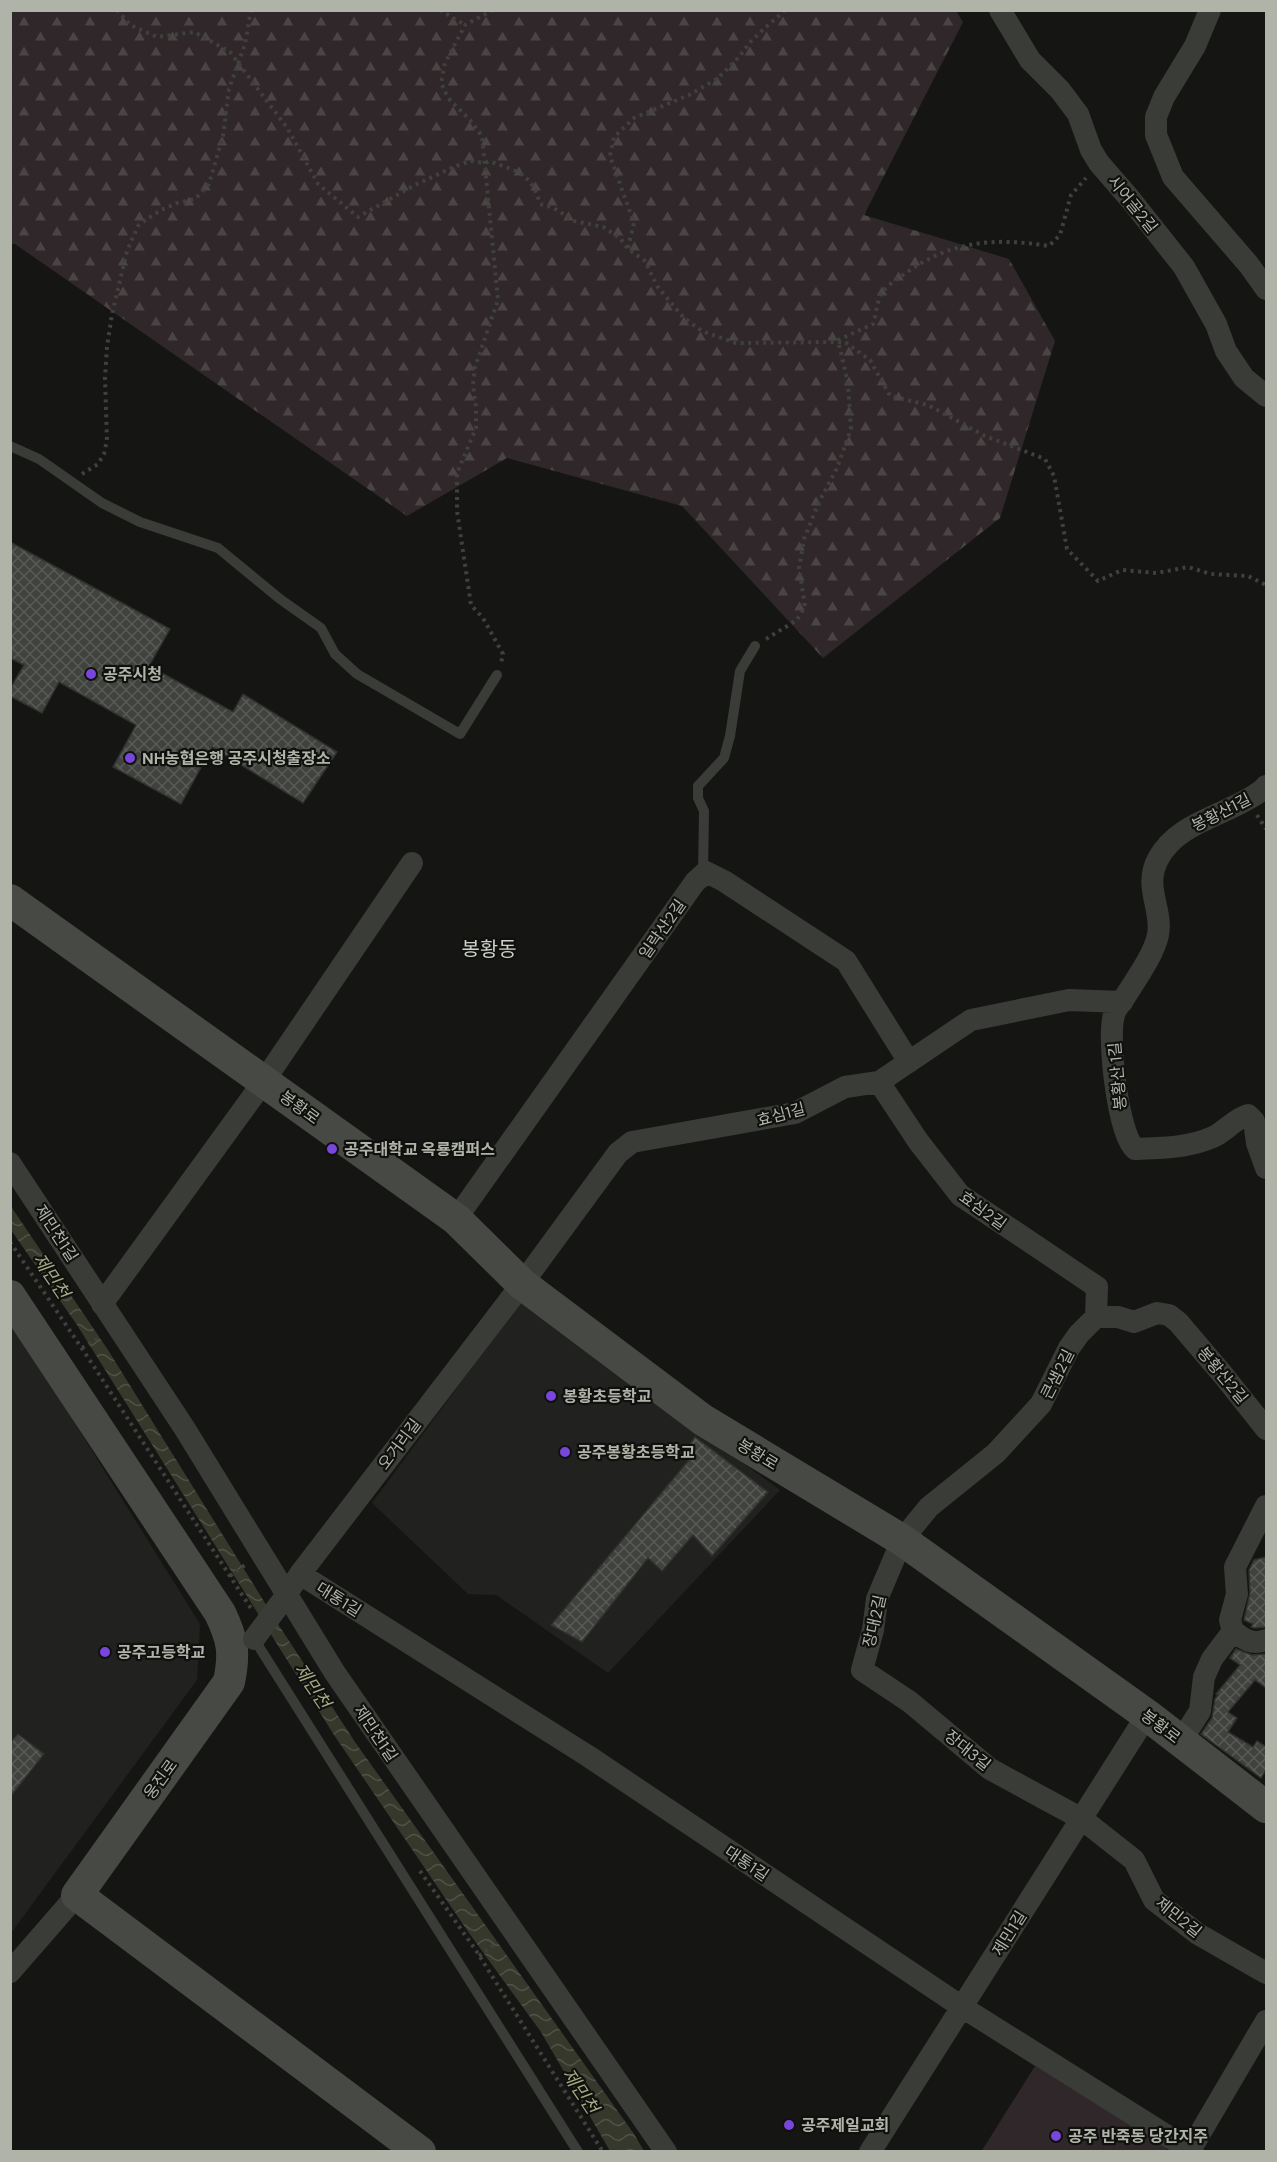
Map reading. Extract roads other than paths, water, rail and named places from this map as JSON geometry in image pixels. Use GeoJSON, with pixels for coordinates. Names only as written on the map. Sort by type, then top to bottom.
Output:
{"type":"FeatureCollection","features":[{"type":"Feature","properties":{"kind":"main road","name":"봉황로"},"geometry":{"type":"LineString","coordinates":[[10,900],[456,1219],[522,1284],[703,1420],[902,1540],[1147,1715],[1266,1807]]}},
{"type":"Feature","properties":{"kind":"main road","name":"웅진로"},"geometry":{"type":"LineString","coordinates":[[10,1296],[220,1613],[232,1637],[244,1650],[229,1682],[77,1895]]}},
{"type":"Feature","properties":{"kind":"main road"},"geometry":{"type":"LineString","coordinates":[[77,1895],[420,2151]]}},
{"type":"Feature","properties":{"kind":"street","name":"시어골2길"},"geometry":{"type":"LineString","coordinates":[[1000,10],[1030,60],[1060,90],[1078,114],[1091,150],[1099,164],[1184,267],[1216,324],[1226,351],[1244,378],[1266,396]]}},
{"type":"Feature","properties":{"kind":"street"},"geometry":{"type":"LineString","coordinates":[[1210,10],[1196,46],[1164,97],[1156,117],[1156,135],[1173,177],[1249,265],[1266,289]]}},
{"type":"Feature","properties":{"kind":"street","name":"봉황산1길"},"geometry":{"type":"LineString","coordinates":[[1122,1002],[1151,952],[1158,934],[1151,886],[1158,859],[1176,836],[1200,822],[1237,806],[1262,791],[1266,786]]}},
{"type":"Feature","properties":{"kind":"street","name":"봉황로"},"geometry":{"type":"LineString","coordinates":[[102,1304],[264,1081],[412,863]]}},
{"type":"Feature","properties":{"kind":"street"},"geometry":{"type":"LineString","coordinates":[[703,875],[705,872],[724,881],[846,961],[909,1062]]}},
{"type":"Feature","properties":{"kind":"street","name":"일락산2길"},"geometry":{"type":"LineString","coordinates":[[456,1219],[703,875]]}},
{"type":"Feature","properties":{"kind":"street","name":"효심1길"},"geometry":{"type":"LineString","coordinates":[[522,1284],[618,1153],[632,1142],[780,1118],[812,1106],[845,1087],[879,1082],[971,1020],[1069,1000],[1122,1002]]}},
{"type":"Feature","properties":{"kind":"street","name":"봉황산 1길"},"geometry":{"type":"LineString","coordinates":[[1122,1002],[1113,1015],[1114,1076],[1120,1114],[1130,1145],[1135,1149],[1179,1147],[1222,1132],[1224,1128],[1239,1118],[1248,1115],[1254,1121],[1257,1143],[1266,1168]]}},
{"type":"Feature","properties":{"kind":"street","name":"효심2길"},"geometry":{"type":"LineString","coordinates":[[879,1082],[918,1141],[960,1195],[1097,1287],[1096,1317]]}},
{"type":"Feature","properties":{"kind":"street","name":"제민천1길"},"geometry":{"type":"LineString","coordinates":[[10,1163],[173,1411],[284,1600],[666,2151]]}},
{"type":"Feature","properties":{"kind":"street","name":"오거리길"},"geometry":{"type":"LineString","coordinates":[[244,1650],[522,1284]]}},
{"type":"Feature","properties":{"kind":"street","name":"봉황산2길"},"geometry":{"type":"LineString","coordinates":[[1096,1317],[1118,1317],[1134,1322],[1157,1313],[1169,1314],[1266,1429]]}},
{"type":"Feature","properties":{"kind":"street","name":"큰샘2길"},"geometry":{"type":"LineString","coordinates":[[902,1540],[930,1507],[996,1453],[1041,1404],[1069,1348],[1096,1317]]}},
{"type":"Feature","properties":{"kind":"street"},"geometry":{"type":"LineString","coordinates":[[1266,1506],[1235,1567],[1237,1594],[1230,1620],[1233,1631],[1243,1638],[1257,1643],[1266,1640]]}},
{"type":"Feature","properties":{"kind":"street","name":"장대2길"},"geometry":{"type":"LineString","coordinates":[[861,1670],[873,1630],[877,1599],[902,1540]]}},
{"type":"Feature","properties":{"kind":"street","name":"대통1길"},"geometry":{"type":"LineString","coordinates":[[300,1574],[588,1756],[962,2007],[1191,2151]]}},
{"type":"Feature","properties":{"kind":"street"},"geometry":{"type":"LineString","coordinates":[[1181,1741],[1200,1711],[1204,1677],[1212,1659],[1233,1631]]}},
{"type":"Feature","properties":{"kind":"street","name":"장대3길"},"geometry":{"type":"LineString","coordinates":[[861,1670],[909,1702],[990,1769],[1082,1819]]}},
{"type":"Feature","properties":{"kind":"street","name":"제민1길"},"geometry":{"type":"LineString","coordinates":[[870,2151],[1147,1715]]}},
{"type":"Feature","properties":{"kind":"street","name":"제민2길"},"geometry":{"type":"LineString","coordinates":[[1082,1819],[1134,1860],[1154,1900],[1198,1934],[1266,1973]]}},
{"type":"Feature","properties":{"kind":"street"},"geometry":{"type":"LineString","coordinates":[[10,1972],[77,1895]]}},
{"type":"Feature","properties":{"kind":"street"},"geometry":{"type":"LineString","coordinates":[[1191,2151],[1266,2021]]}},
{"type":"Feature","properties":{"kind":"lane"},"geometry":{"type":"LineString","coordinates":[[10,446],[39,459],[102,503],[140,522],[218,548],[280,599],[321,628],[335,654],[357,674],[460,734],[497,675]]}},
{"type":"Feature","properties":{"kind":"lane"},"geometry":{"type":"LineString","coordinates":[[703,875],[704,811],[698,798],[698,786],[724,758],[730,736],[740,671],[755,646]]}},
{"type":"Feature","properties":{"kind":"lane"},"geometry":{"type":"LineString","coordinates":[[244,1650],[578,2151]]}},
{"type":"Feature","properties":{"kind":"water","name":"제민천"},"geometry":{"type":"Polygon","coordinates":[[[10,1205],[108,1350],[278,1624],[355,1742],[644,2151],[610,2151],[541,2032],[469,1933],[334,1735],[77,1325],[11,1230],[10,1205]]]}},
{"type":"Feature","properties":{"kind":"place","name":"공주시청"},"geometry":{"type":"Point","coordinates":[91,674]}},
{"type":"Feature","properties":{"kind":"place","name":"NH농협은행 공주시청출장소"},"geometry":{"type":"Point","coordinates":[130,758]}},
{"type":"Feature","properties":{"kind":"place","name":"공주대학교 옥룡캠퍼스"},"geometry":{"type":"Point","coordinates":[332,1149]}},
{"type":"Feature","properties":{"kind":"place","name":"봉황초등학교"},"geometry":{"type":"Point","coordinates":[551,1396]}},
{"type":"Feature","properties":{"kind":"place","name":"공주봉황초등학교"},"geometry":{"type":"Point","coordinates":[565,1452]}},
{"type":"Feature","properties":{"kind":"place","name":"공주고등학교"},"geometry":{"type":"Point","coordinates":[105,1652]}},
{"type":"Feature","properties":{"kind":"place","name":"공주제일교회"},"geometry":{"type":"Point","coordinates":[789,2125]}},
{"type":"Feature","properties":{"kind":"place","name":"공주 반죽동 당간지주"},"geometry":{"type":"Point","coordinates":[1056,2136]}},
{"type":"Feature","properties":{"kind":"district","name":"봉황동"},"geometry":{"type":"Point","coordinates":[489,949]}}]}
